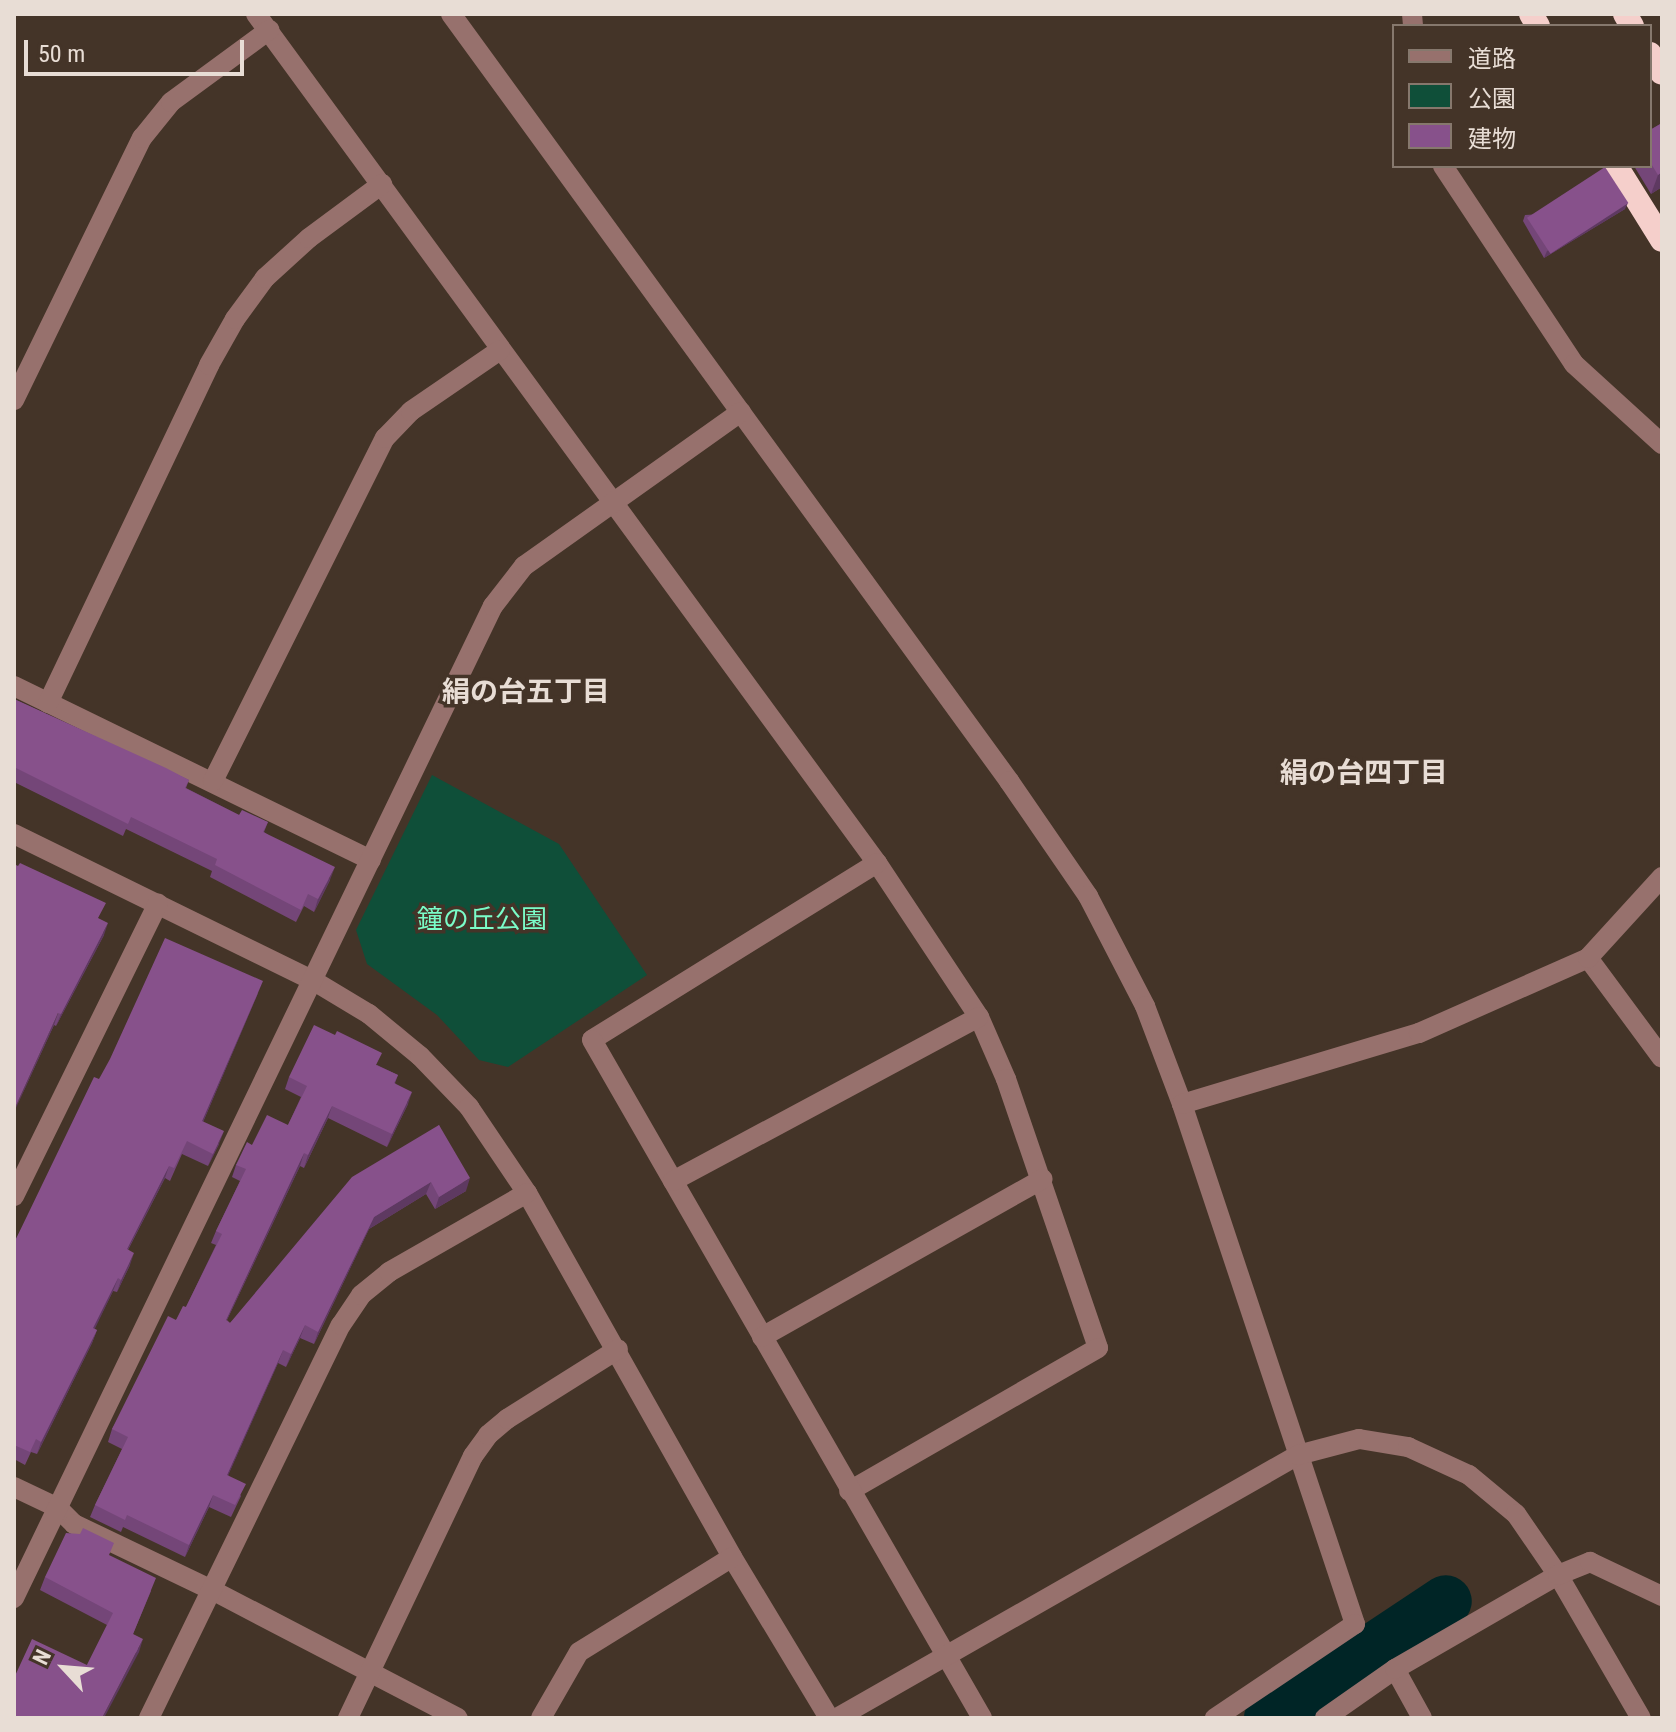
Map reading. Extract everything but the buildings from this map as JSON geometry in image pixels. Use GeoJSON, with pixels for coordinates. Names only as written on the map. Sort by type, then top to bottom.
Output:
{"type":"FeatureCollection","features":[{"type":"Feature","properties":{"kind":"highway"},"geometry":{"type":"LineString","coordinates":[[1617,168],[1662,240]]}},
{"type":"Feature","properties":{"kind":"street"},"geometry":{"type":"LineString","coordinates":[[451,14],[1009,781],[1088,896],[1145,1006],[1182,1104],[1355,1624],[1215,1718]]}},
{"type":"Feature","properties":{"kind":"street"},"geometry":{"type":"LineString","coordinates":[[14,400],[142,138],[171,102],[262,22],[612,505],[877,863],[979,1017],[1042,1179],[1098,1348],[849,1491]]}},
{"type":"Feature","properties":{"kind":"street"},"geometry":{"type":"LineString","coordinates":[[1444,168],[1574,364],[1662,444]]}},
{"type":"Feature","properties":{"kind":"street"},"geometry":{"type":"LineString","coordinates":[[48,703],[209,365],[235,319],[265,278],[309,238],[382,184]]}},
{"type":"Feature","properties":{"kind":"street"},"geometry":{"type":"LineString","coordinates":[[213,781],[385,438],[411,411],[500,350]]}},
{"type":"Feature","properties":{"kind":"street"},"geometry":{"type":"LineString","coordinates":[[14,1598],[493,606],[524,566],[741,412]]}},
{"type":"Feature","properties":{"kind":"street"},"geometry":{"type":"LineString","coordinates":[[14,686],[371,860]]}},
{"type":"Feature","properties":{"kind":"street"},"geometry":{"type":"LineString","coordinates":[[14,834],[314,981],[369,1014],[420,1056],[469,1107],[527,1193],[618,1349],[732,1557],[829,1718]]}},
{"type":"Feature","properties":{"kind":"street"},"geometry":{"type":"LineString","coordinates":[[877,863],[592,1040],[982,1718]]}},
{"type":"Feature","properties":{"kind":"street"},"geometry":{"type":"LineString","coordinates":[[1182,1104],[1419,1033],[1588,958],[1662,877]]}},
{"type":"Feature","properties":{"kind":"street"},"geometry":{"type":"LineString","coordinates":[[14,1196],[158,903]]}},
{"type":"Feature","properties":{"kind":"street"},"geometry":{"type":"LineString","coordinates":[[1588,958],[1662,1058]]}},
{"type":"Feature","properties":{"kind":"street"},"geometry":{"type":"LineString","coordinates":[[673,1181],[979,1017]]}},
{"type":"Feature","properties":{"kind":"street"},"geometry":{"type":"LineString","coordinates":[[762,1337],[1042,1179]]}},
{"type":"Feature","properties":{"kind":"street"},"geometry":{"type":"LineString","coordinates":[[149,1718],[341,1325],[361,1295],[389,1272],[527,1193]]}},
{"type":"Feature","properties":{"kind":"street"},"geometry":{"type":"LineString","coordinates":[[348,1718],[473,1456],[488,1435],[507,1419],[618,1349]]}},
{"type":"Feature","properties":{"kind":"street"},"geometry":{"type":"LineString","coordinates":[[837,1718],[944,1654],[1298,1455],[1359,1439],[1408,1447],[1469,1475],[1516,1514],[1558,1575],[1641,1718]]}},
{"type":"Feature","properties":{"kind":"street"},"geometry":{"type":"LineString","coordinates":[[14,1487],[58,1508],[74,1524],[212,1590],[458,1718]]}},
{"type":"Feature","properties":{"kind":"street"},"geometry":{"type":"LineString","coordinates":[[541,1718],[579,1652],[732,1557]]}},
{"type":"Feature","properties":{"kind":"street"},"geometry":{"type":"LineString","coordinates":[[1325,1718],[1395,1669],[1558,1575],[1590,1562],[1662,1596]]}},
{"type":"Feature","properties":{"kind":"street"},"geometry":{"type":"LineString","coordinates":[[1395,1669],[1422,1718]]}},
{"type":"Feature","properties":{"kind":"green space","name":"鐘の丘公園"},"geometry":{"type":"Polygon","coordinates":[[[432,775],[559,844],[647,975],[508,1067],[479,1060],[437,1015],[367,964],[356,930],[432,775]]]}},
{"type":"Feature","properties":{"kind":"waterway"},"geometry":{"type":"LineString","coordinates":[[1270,1718],[1446,1601]]}},
{"type":"Feature","properties":{"kind":"district","name":"絹の台五丁目"},"geometry":{"type":"Point","coordinates":[526,692]}},
{"type":"Feature","properties":{"kind":"district","name":"絹の台四丁目"},"geometry":{"type":"Point","coordinates":[1364,773]}}]}
